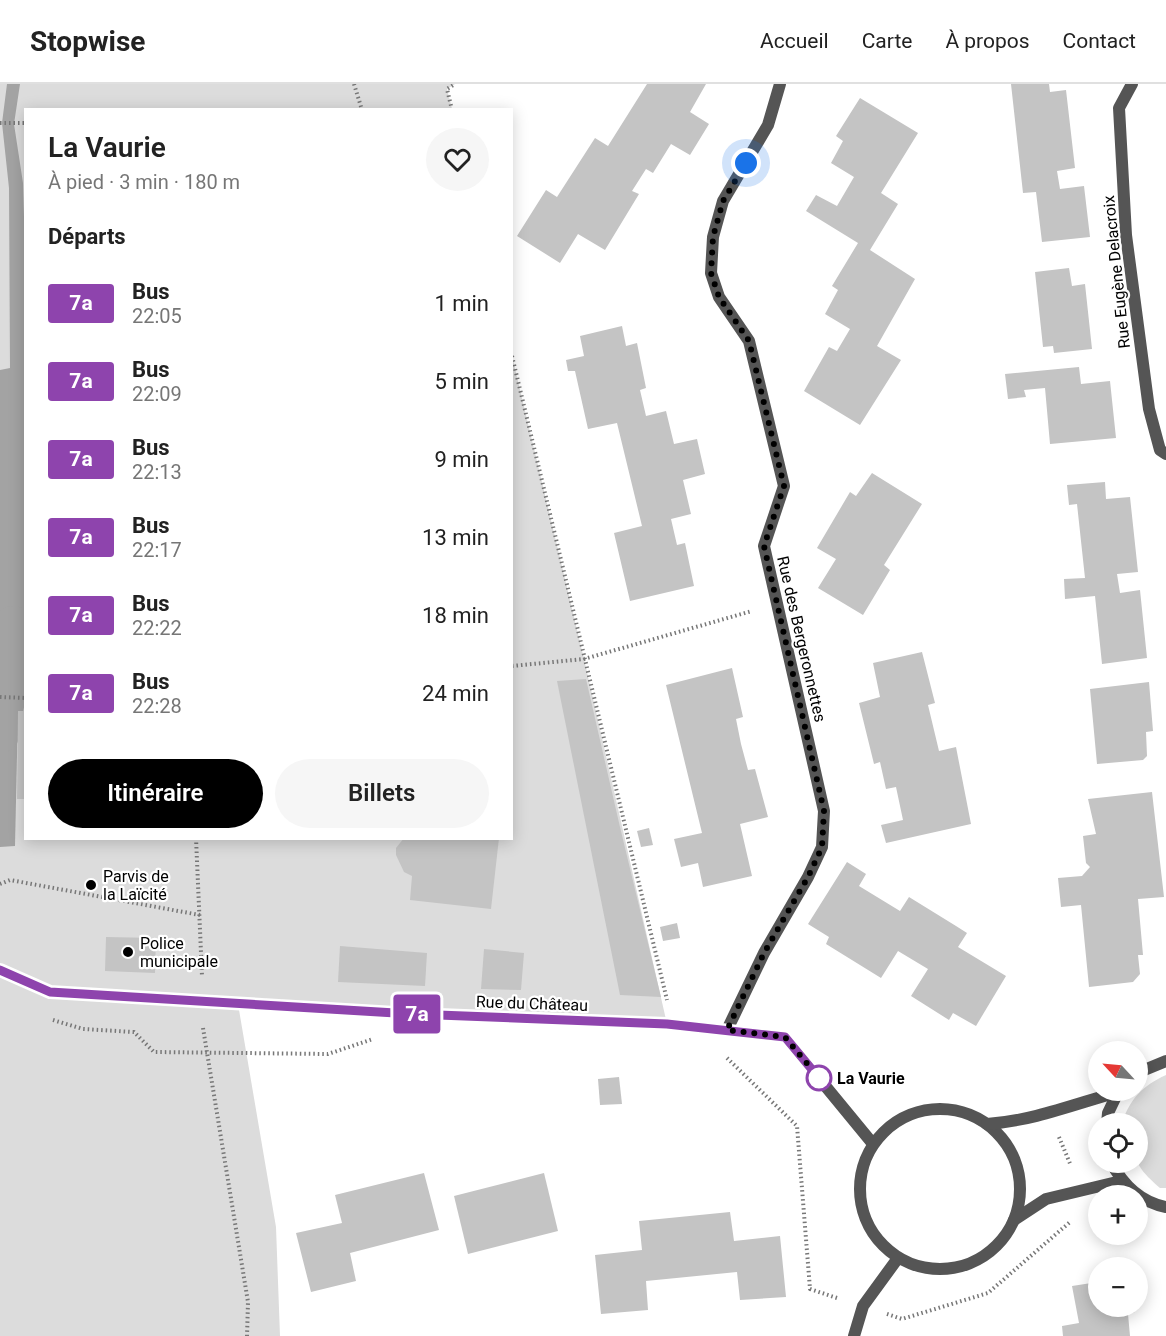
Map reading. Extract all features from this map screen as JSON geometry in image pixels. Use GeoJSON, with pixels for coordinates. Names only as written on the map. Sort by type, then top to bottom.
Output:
{"type":"FeatureCollection","features":[{"type":"Feature","properties":{"kind":"street","name":"Rue des Bergeronnettes"},"geometry":{"type":"LineString","coordinates":[[727,1030],[735,1008],[808,877],[822,847],[824,811],[764,546],[784,486],[749,341],[719,297],[711,273],[713,237],[723,201],[768,125],[780,84]]}},
{"type":"Feature","properties":{"kind":"street","name":"Rue Eugène Delacroix"},"geometry":{"type":"LineString","coordinates":[[1132,84],[1119,108],[1126,235],[1149,409],[1160,450],[1166,454]]}},
{"type":"Feature","properties":{"kind":"street","name":"Rue du Château"},"geometry":{"type":"LineString","coordinates":[[0,970],[50,992],[520,1020],[667,1024],[785,1037],[873,1144]]}},
{"type":"Feature","properties":{"kind":"street"},"geometry":{"type":"LineString","coordinates":[[1148,1068],[1166,1061]]}},
{"type":"Feature","properties":{"kind":"street"},"geometry":{"type":"LineString","coordinates":[[987,1124],[1019,1122],[1088,1100]]}},
{"type":"Feature","properties":{"kind":"street"},"geometry":{"type":"LineString","coordinates":[[939,1108],[964,1112],[987,1124],[1005,1142],[1017,1167],[1020,1194],[1014,1220],[999,1244],[977,1260],[951,1268],[924,1268],[898,1258],[878,1241],[863,1210],[860,1194],[862,1168],[873,1144],[891,1125],[914,1113],[939,1108]]}},
{"type":"Feature","properties":{"kind":"street"},"geometry":{"type":"LineString","coordinates":[[1117,1173],[1121,1181],[1139,1197],[1166,1208]]}},
{"type":"Feature","properties":{"kind":"street"},"geometry":{"type":"LineString","coordinates":[[1014,1220],[1046,1199],[1121,1181]]}},
{"type":"Feature","properties":{"kind":"street"},"geometry":{"type":"LineString","coordinates":[[854,1336],[863,1306],[898,1258]]}},
{"type":"Feature","properties":{"kind":"path"},"geometry":{"type":"LineString","coordinates":[[354,84],[361,108]]}},
{"type":"Feature","properties":{"kind":"path"},"geometry":{"type":"LineString","coordinates":[[452,108],[447,89],[455,84]]}},
{"type":"Feature","properties":{"kind":"path"},"geometry":{"type":"LineString","coordinates":[[1,123],[24,123]]}},
{"type":"Feature","properties":{"kind":"path"},"geometry":{"type":"LineString","coordinates":[[513,360],[668,1002],[667,1024]]}},
{"type":"Feature","properties":{"kind":"path"},"geometry":{"type":"LineString","coordinates":[[513,666],[584,659],[776,604]]}},
{"type":"Feature","properties":{"kind":"path"},"geometry":{"type":"LineString","coordinates":[[0,697],[23,698]]}},
{"type":"Feature","properties":{"kind":"path"},"geometry":{"type":"LineString","coordinates":[[196,840],[203,1033],[248,1302],[247,1336]]}},
{"type":"Feature","properties":{"kind":"path"},"geometry":{"type":"LineString","coordinates":[[0,884],[10,880],[200,915]]}},
{"type":"Feature","properties":{"kind":"path"},"geometry":{"type":"LineString","coordinates":[[43,1017],[83,1029],[134,1032],[154,1052],[328,1054],[384,1035]]}},
{"type":"Feature","properties":{"kind":"path"},"geometry":{"type":"LineString","coordinates":[[720,1056],[727,1058],[797,1126],[810,1289],[902,1319],[988,1293],[1048,1239],[1087,1209],[1048,1111]]}},
{"type":"Feature","properties":{"kind":"shaded area"},"geometry":{"type":"Polygon","coordinates":[[[0,84],[455,84],[447,89],[452,108],[24,108],[24,840],[513,840],[513,360],[667,1024],[238,1004],[276,1227],[280,1336],[0,1336],[0,84]]]}},
{"type":"Feature","properties":{"kind":"shaded area"},"geometry":{"type":"Polygon","coordinates":[[[7,84],[20,84],[14,124],[23,183],[24,216],[24,682],[0,682],[0,370],[10,368],[9,188],[2,123],[7,84]]]}},
{"type":"Feature","properties":{"kind":"shaded area"},"geometry":{"type":"Polygon","coordinates":[[[0,711],[18,711],[15,846],[0,847],[0,711]]]}},
{"type":"Feature","properties":{"kind":"shaded area"},"geometry":{"type":"Polygon","coordinates":[[[1166,1075],[1166,1188],[1160,1188],[1145,1173],[1148,1173],[1148,1113],[1126,1113],[1132,1101],[1148,1101],[1150,1084],[1166,1075]]]}},
{"type":"Feature","properties":{"kind":"building"},"geometry":{"type":"Polygon","coordinates":[[[647,84],[706,84],[690,112],[709,124],[690,155],[671,144],[653,173],[646,169],[632,191],[639,194],[605,250],[578,234],[560,263],[517,236],[546,190],[557,197],[595,138],[608,146],[647,84]]]}},
{"type":"Feature","properties":{"kind":"building"},"geometry":{"type":"Polygon","coordinates":[[[1011,84],[1049,84],[1050,92],[1066,90],[1075,168],[1057,171],[1060,189],[1084,186],[1090,237],[1042,242],[1036,192],[1023,193],[1011,84]]]}},
{"type":"Feature","properties":{"kind":"building"},"geometry":{"type":"Polygon","coordinates":[[[860,98],[918,133],[881,193],[898,204],[870,250],[915,279],[877,346],[901,360],[860,425],[804,391],[829,347],[837,351],[850,329],[825,314],[838,290],[832,286],[858,243],[806,211],[816,195],[837,206],[854,177],[831,163],[843,141],[836,136],[860,98]]]}},
{"type":"Feature","properties":{"kind":"building"},"geometry":{"type":"Polygon","coordinates":[[[1069,268],[1072,286],[1085,284],[1092,349],[1054,353],[1053,346],[1043,347],[1035,272],[1069,268]]]}},
{"type":"Feature","properties":{"kind":"building"},"geometry":{"type":"Polygon","coordinates":[[[622,326],[626,346],[637,343],[646,388],[640,390],[646,416],[666,411],[674,444],[697,439],[705,474],[683,480],[691,514],[671,519],[677,545],[685,543],[694,586],[630,601],[614,533],[642,526],[617,423],[588,429],[575,371],[568,371],[566,360],[584,356],[580,336],[622,326]]]}},
{"type":"Feature","properties":{"kind":"building"},"geometry":{"type":"Polygon","coordinates":[[[1079,367],[1081,384],[1110,381],[1116,438],[1050,444],[1045,388],[1024,390],[1026,397],[1008,399],[1005,374],[1079,367]]]}},
{"type":"Feature","properties":{"kind":"building"},"geometry":{"type":"Polygon","coordinates":[[[872,473],[922,504],[884,565],[890,570],[863,615],[818,588],[836,559],[817,548],[850,492],[856,496],[872,473]]]}},
{"type":"Feature","properties":{"kind":"building"},"geometry":{"type":"Polygon","coordinates":[[[1105,482],[1106,499],[1130,497],[1138,572],[1117,574],[1120,593],[1140,590],[1147,658],[1102,664],[1095,596],[1065,599],[1064,579],[1085,578],[1077,504],[1069,505],[1067,485],[1105,482]]]}},
{"type":"Feature","properties":{"kind":"building"},"geometry":{"type":"Polygon","coordinates":[[[922,652],[935,703],[928,705],[939,751],[956,747],[971,824],[886,843],[881,825],[903,820],[896,787],[886,789],[880,762],[874,764],[859,703],[880,697],[873,663],[922,652]]]}},
{"type":"Feature","properties":{"kind":"building"},"geometry":{"type":"Polygon","coordinates":[[[732,668],[743,717],[736,719],[741,744],[748,770],[755,769],[768,817],[740,824],[752,876],[703,887],[698,863],[681,867],[674,839],[702,833],[666,685],[732,668]]]}},
{"type":"Feature","properties":{"kind":"building"},"geometry":{"type":"Polygon","coordinates":[[[586,679],[661,997],[620,995],[557,681],[586,679]]]}},
{"type":"Feature","properties":{"kind":"building"},"geometry":{"type":"Polygon","coordinates":[[[1149,682],[1153,731],[1146,732],[1147,756],[1143,760],[1097,764],[1090,689],[1149,682]]]}},
{"type":"Feature","properties":{"kind":"building"},"geometry":{"type":"Polygon","coordinates":[[[18,711],[24,711],[24,799],[17,799],[18,711]]]}},
{"type":"Feature","properties":{"kind":"building"},"geometry":{"type":"Polygon","coordinates":[[[1152,792],[1164,897],[1138,899],[1143,955],[1138,955],[1140,974],[1133,982],[1089,987],[1081,905],[1061,907],[1058,878],[1082,876],[1090,867],[1086,863],[1083,836],[1096,834],[1088,799],[1152,792]]]}},
{"type":"Feature","properties":{"kind":"building"},"geometry":{"type":"Polygon","coordinates":[[[649,828],[653,845],[641,847],[637,831],[649,828]]]}},
{"type":"Feature","properties":{"kind":"building"},"geometry":{"type":"Polygon","coordinates":[[[402,840],[499,840],[491,909],[410,900],[412,876],[404,872],[396,855],[396,848],[402,840]]]}},
{"type":"Feature","properties":{"kind":"building"},"geometry":{"type":"Polygon","coordinates":[[[847,862],[866,874],[859,886],[900,911],[909,897],[967,933],[958,947],[1006,976],[976,1026],[953,1013],[949,1020],[911,996],[928,969],[898,951],[881,978],[826,944],[829,937],[808,924],[847,862]]]}},
{"type":"Feature","properties":{"kind":"building"},"geometry":{"type":"Polygon","coordinates":[[[677,923],[680,938],[663,941],[660,927],[677,923]]]}},
{"type":"Feature","properties":{"kind":"building"},"geometry":{"type":"Polygon","coordinates":[[[106,937],[156,938],[155,973],[105,971],[106,937]]]}},
{"type":"Feature","properties":{"kind":"building"},"geometry":{"type":"Polygon","coordinates":[[[340,946],[427,953],[425,986],[338,982],[340,946]]]}},
{"type":"Feature","properties":{"kind":"building"},"geometry":{"type":"Polygon","coordinates":[[[484,949],[524,953],[521,990],[481,989],[484,949]]]}},
{"type":"Feature","properties":{"kind":"building"},"geometry":{"type":"Polygon","coordinates":[[[619,1077],[622,1104],[600,1105],[598,1079],[619,1077]]]}},
{"type":"Feature","properties":{"kind":"building"},"geometry":{"type":"Polygon","coordinates":[[[424,1173],[439,1230],[350,1253],[356,1281],[311,1292],[296,1233],[342,1223],[335,1195],[424,1173]]]}},
{"type":"Feature","properties":{"kind":"building"},"geometry":{"type":"Polygon","coordinates":[[[544,1173],[558,1231],[468,1254],[454,1196],[544,1173]]]}},
{"type":"Feature","properties":{"kind":"building"},"geometry":{"type":"Polygon","coordinates":[[[730,1212],[734,1241],[780,1236],[786,1297],[740,1300],[737,1272],[646,1281],[648,1310],[601,1314],[595,1255],[642,1250],[639,1221],[730,1212]]]}},
{"type":"Feature","properties":{"kind":"building"},"geometry":{"type":"Polygon","coordinates":[[[1088,1284],[1088,1317],[1128,1317],[1130,1336],[1063,1336],[1062,1326],[1079,1323],[1072,1286],[1088,1284]]]}},
{"type":"Feature","properties":{"kind":"waterway"},"geometry":{"type":"LineString","coordinates":[[0,733],[11,658],[13,626]]}},
{"type":"Feature","properties":{"kind":"bus line","name":"7a"},"geometry":{"type":"LineString","coordinates":[[0,970],[50,992],[412,1014],[667,1024],[785,1037],[819,1078]]}},
{"type":"Feature","properties":{"kind":"place","name":"Parvis de la Laïcité"},"geometry":{"type":"Point","coordinates":[91,885]}},
{"type":"Feature","properties":{"kind":"place","name":"Police municipale"},"geometry":{"type":"Point","coordinates":[128,952]}},
{"type":"Feature","properties":{"kind":"place","name":"La Vaurie"},"geometry":{"type":"Point","coordinates":[819,1078]}},
{"type":"Feature","properties":{"kind":"route"},"geometry":{"type":"LineString","coordinates":[[746,163],[723,201],[713,237],[711,273],[719,297],[749,341],[784,486],[764,546],[824,811],[822,847],[808,877],[735,1008],[727,1030],[785,1037],[819,1078]]}}]}
